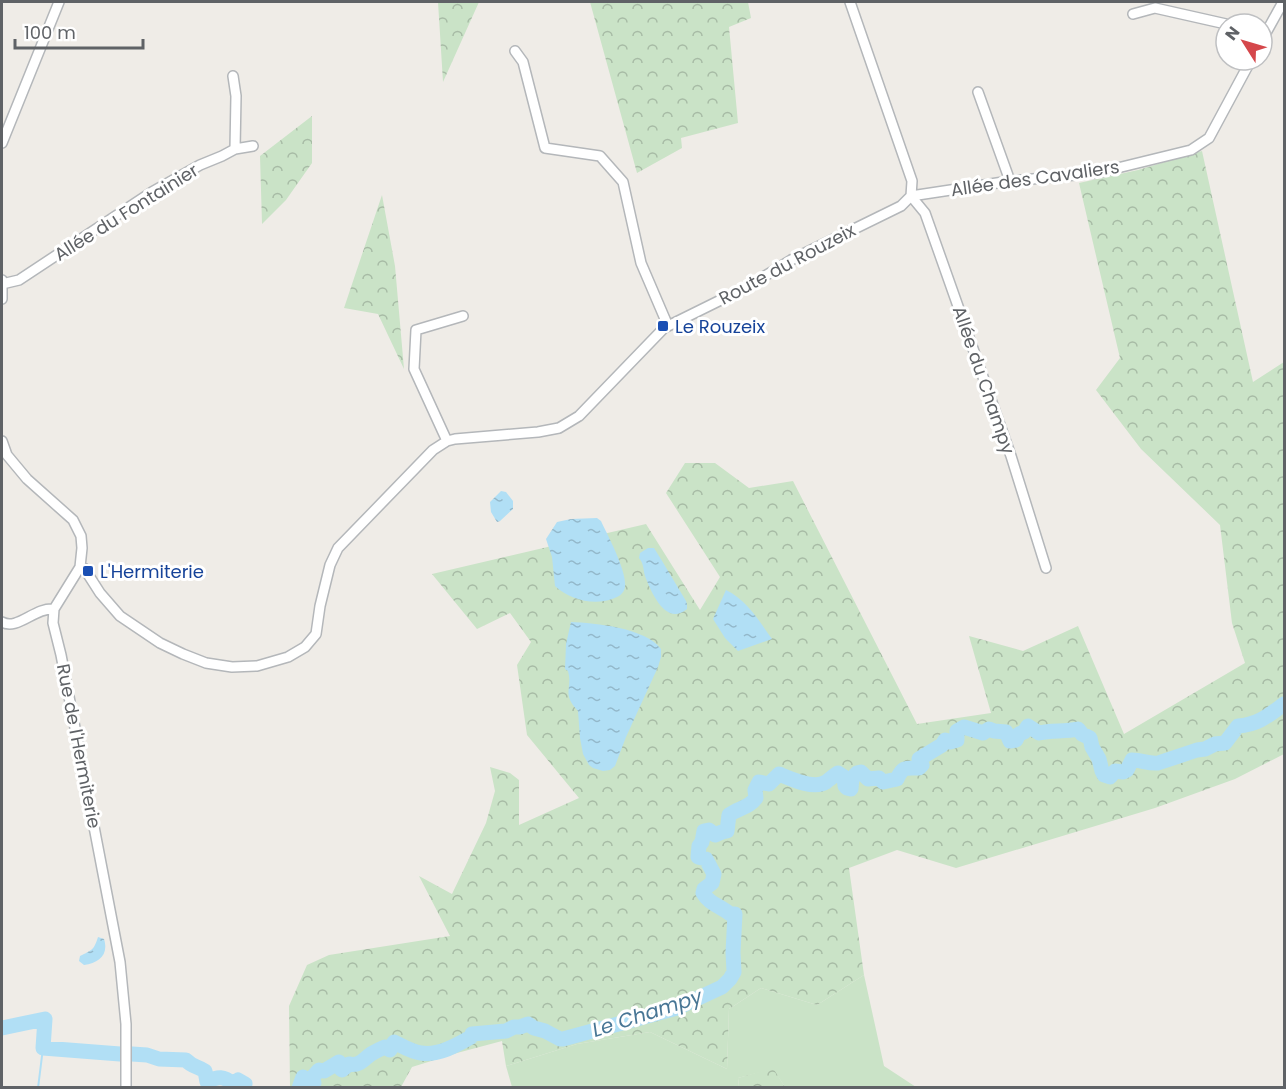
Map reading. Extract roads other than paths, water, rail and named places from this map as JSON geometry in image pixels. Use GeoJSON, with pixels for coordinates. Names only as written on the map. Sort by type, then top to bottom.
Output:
{"type":"FeatureCollection","features":[{"type":"Feature","properties":{"kind":"street"},"geometry":{"type":"LineString","coordinates":[[2,143],[60,2]]}},
{"type":"Feature","properties":{"kind":"street"},"geometry":{"type":"LineString","coordinates":[[850,2],[912,181],[911,196]]}},
{"type":"Feature","properties":{"kind":"street"},"geometry":{"type":"LineString","coordinates":[[1274,17],[1283,2]]}},
{"type":"Feature","properties":{"kind":"street"},"geometry":{"type":"LineString","coordinates":[[1133,14],[1155,8],[1214,21]]}},
{"type":"Feature","properties":{"kind":"street"},"geometry":{"type":"LineString","coordinates":[[514,51],[523,62],[545,148],[600,156],[623,182],[641,263],[668,326]]}},
{"type":"Feature","properties":{"kind":"street","name":"Allée des Cavaliers"},"geometry":{"type":"LineString","coordinates":[[911,196],[1010,180],[1096,173],[1191,150],[1209,138],[1245,72]]}},
{"type":"Feature","properties":{"kind":"street"},"geometry":{"type":"LineString","coordinates":[[232,75],[236,96],[235,149]]}},
{"type":"Feature","properties":{"kind":"street"},"geometry":{"type":"LineString","coordinates":[[978,92],[1010,180]]}},
{"type":"Feature","properties":{"kind":"street","name":"Allée du Fontainier"},"geometry":{"type":"LineString","coordinates":[[2,284],[19,280],[152,192],[200,165],[235,149],[252,146]]}},
{"type":"Feature","properties":{"kind":"street","name":"Route du Rouzeix"},"geometry":{"type":"LineString","coordinates":[[447,441],[559,428],[579,416],[664,328],[747,287],[791,260],[900,206],[911,196]]}},
{"type":"Feature","properties":{"kind":"street","name":"Allée du Champy"},"geometry":{"type":"LineString","coordinates":[[911,196],[926,213],[1011,456],[1046,568]]}},
{"type":"Feature","properties":{"kind":"street"},"geometry":{"type":"LineString","coordinates":[[2,279],[2,299]]}},
{"type":"Feature","properties":{"kind":"street"},"geometry":{"type":"LineString","coordinates":[[80,567],[84,568],[100,593],[120,616],[160,643],[206,663],[232,667],[257,666],[288,657],[305,647],[316,634],[330,566],[338,548],[433,450],[447,441],[414,369],[416,330],[463,316]]}},
{"type":"Feature","properties":{"kind":"street"},"geometry":{"type":"LineString","coordinates":[[2,441],[7,454],[27,479],[73,520],[81,536],[80,567],[54,609],[46,608],[11,625],[2,622]]}},
{"type":"Feature","properties":{"kind":"street","name":"Rue de l'Hermiterie"},"geometry":{"type":"LineString","coordinates":[[54,609],[53,623],[120,962],[126,1024],[126,1088]]}},
{"type":"Feature","properties":{"kind":"water"},"geometry":{"type":"Polygon","coordinates":[[[501,491],[506,492],[513,501],[513,509],[497,522],[491,512],[490,502],[501,491]]]}},
{"type":"Feature","properties":{"kind":"water"},"geometry":{"type":"Polygon","coordinates":[[[597,518],[601,521],[616,554],[623,572],[625,587],[616,597],[597,602],[574,598],[555,586],[552,557],[546,539],[557,522],[597,518]]]}},
{"type":"Feature","properties":{"kind":"water"},"geometry":{"type":"Polygon","coordinates":[[[648,548],[654,548],[686,601],[687,609],[672,614],[666,611],[655,598],[639,558],[640,553],[648,548]]]}},
{"type":"Feature","properties":{"kind":"water"},"geometry":{"type":"Polygon","coordinates":[[[726,590],[746,605],[772,639],[738,651],[725,638],[713,619],[726,590]]]}},
{"type":"Feature","properties":{"kind":"water"},"geometry":{"type":"Polygon","coordinates":[[[571,622],[606,625],[632,631],[654,642],[661,649],[658,667],[615,766],[610,770],[603,771],[593,768],[583,754],[578,711],[570,700],[569,677],[565,669],[566,644],[571,622]]]}},
{"type":"Feature","properties":{"kind":"water"},"geometry":{"type":"Polygon","coordinates":[[[98,937],[104,939],[104,954],[98,960],[84,965],[79,961],[80,956],[92,949],[98,937]]]}},
{"type":"Feature","properties":{"kind":"waterway","name":"Le Champy"},"geometry":{"type":"LineString","coordinates":[[299,1088],[303,1077],[311,1085],[314,1083],[311,1079],[319,1070],[324,1071],[339,1062],[342,1070],[349,1064],[361,1062],[385,1047],[390,1050],[394,1042],[407,1049],[427,1054],[454,1046],[471,1037],[472,1034],[506,1031],[528,1024],[563,1039],[677,1008],[722,987],[734,972],[735,914],[730,914],[703,893],[704,889],[712,883],[714,874],[706,859],[698,857],[699,846],[704,831],[709,830],[715,835],[727,831],[729,815],[747,806],[756,798],[755,790],[759,782],[769,784],[779,774],[802,783],[815,785],[826,782],[838,773],[844,777],[845,786],[851,789],[852,778],[857,773],[861,772],[868,779],[879,778],[883,782],[897,779],[905,769],[919,768],[922,765],[919,759],[942,745],[945,740],[950,742],[957,740],[957,731],[964,727],[983,733],[989,729],[1006,732],[1010,741],[1016,740],[1028,726],[1039,733],[1078,729],[1090,738],[1104,775],[1110,777],[1115,771],[1127,770],[1132,760],[1158,763],[1215,744],[1225,743],[1238,726],[1257,722],[1284,704]]}},
{"type":"Feature","properties":{"kind":"waterway","name":"Le Champy"},"geometry":{"type":"LineString","coordinates":[[2,1028],[45,1019],[43,1048],[120,1054]]}},
{"type":"Feature","properties":{"kind":"waterway"},"geometry":{"type":"LineString","coordinates":[[38,1088],[43,1048]]}},
{"type":"Feature","properties":{"kind":"waterway","name":"Le Champy"},"geometry":{"type":"LineString","coordinates":[[132,1054],[159,1059],[186,1060],[205,1071],[207,1082],[221,1078],[233,1084],[238,1080],[245,1084],[244,1088]]}},
{"type":"Feature","properties":{"kind":"place","name":"Le Rouzeix"},"geometry":{"type":"Point","coordinates":[663,326]}},
{"type":"Feature","properties":{"kind":"place","name":"L'Hermiterie"},"geometry":{"type":"Point","coordinates":[88,571]}}]}
